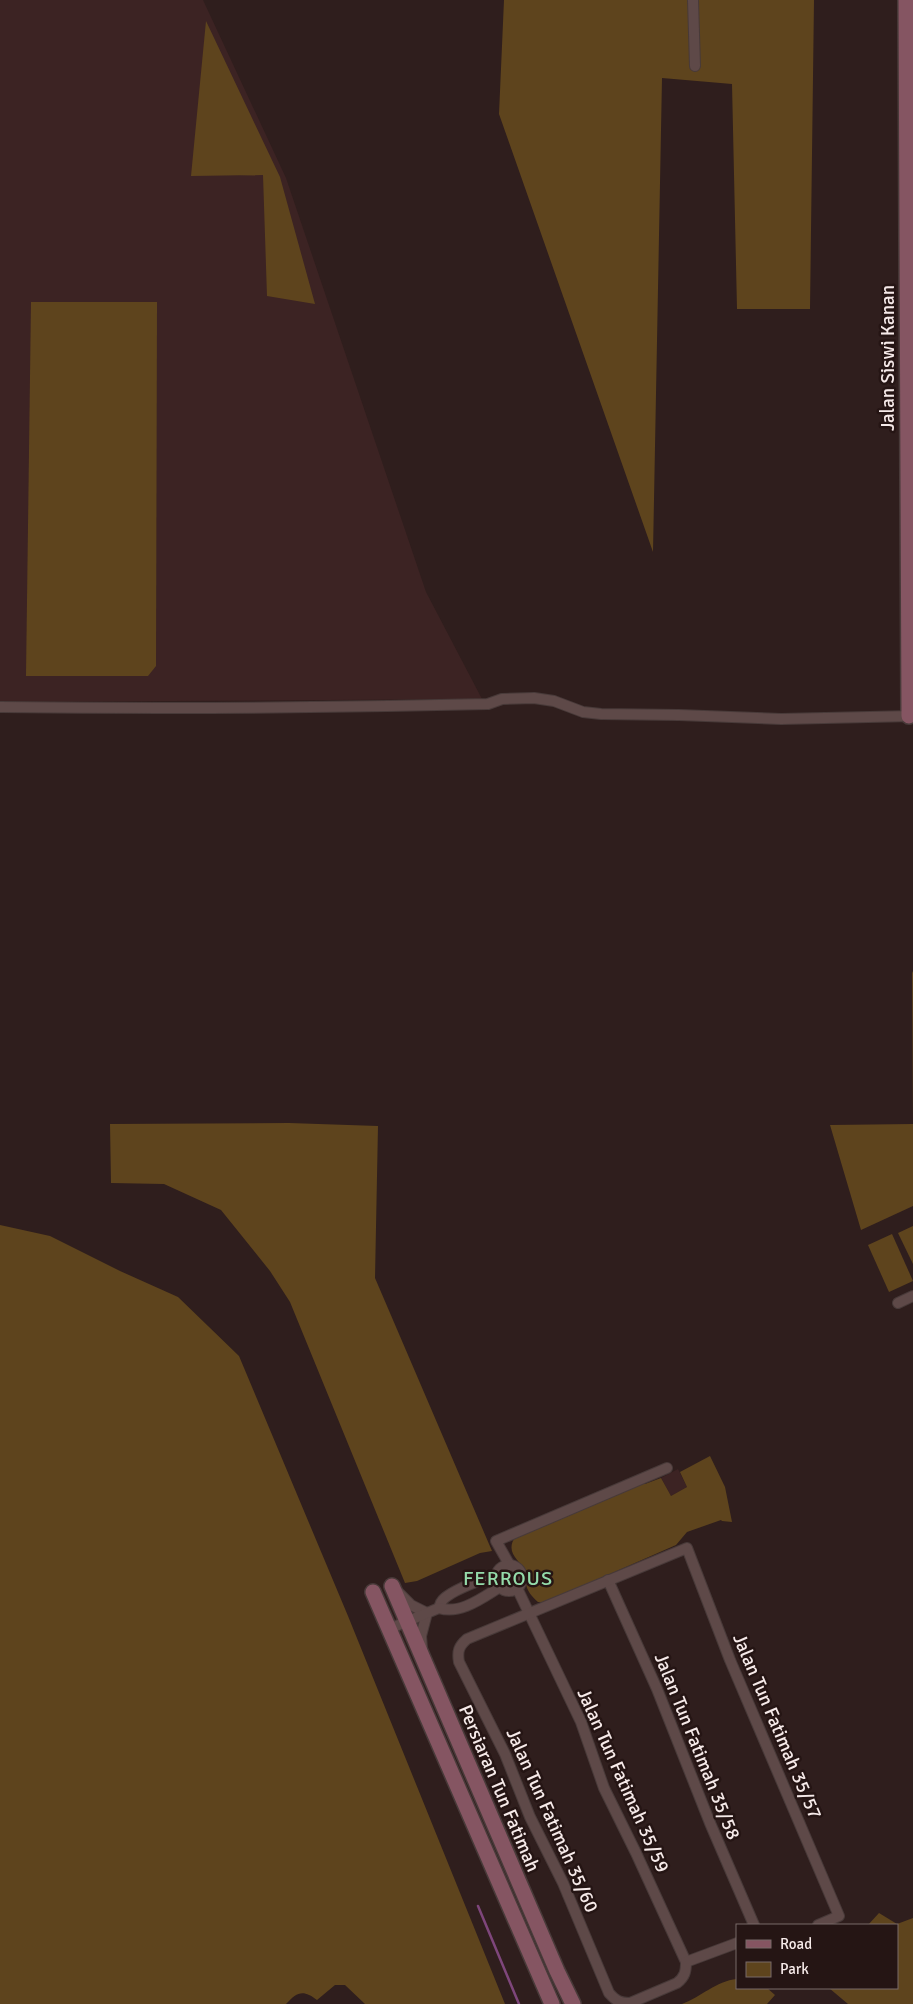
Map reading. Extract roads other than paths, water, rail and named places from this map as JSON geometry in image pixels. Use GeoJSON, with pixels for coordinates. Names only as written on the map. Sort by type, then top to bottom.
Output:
{"type":"FeatureCollection","features":[{"type":"Feature","properties":{"kind":"street"},"geometry":{"type":"LineString","coordinates":[[693,0],[696,66]]}},
{"type":"Feature","properties":{"kind":"street","name":"Jalan Siswi Kanan"},"geometry":{"type":"LineString","coordinates":[[906,0],[910,111],[911,716]]}},
{"type":"Feature","properties":{"kind":"street"},"geometry":{"type":"LineString","coordinates":[[0,707],[169,709],[351,708],[488,704],[502,699],[534,698],[554,701],[583,712],[600,714],[781,719],[911,716]]}},
{"type":"Feature","properties":{"kind":"street"},"geometry":{"type":"LineString","coordinates":[[898,1303],[913,1296]]}},
{"type":"Feature","properties":{"kind":"street"},"geometry":{"type":"LineString","coordinates":[[389,1629],[439,1608],[448,1611],[469,1605],[500,1588],[510,1591],[518,1588],[522,1582],[522,1573],[517,1567],[509,1564],[496,1541],[667,1468]]}},
{"type":"Feature","properties":{"kind":"street","name":"Jalan Tun Fatimah 35/57"},"geometry":{"type":"LineString","coordinates":[[608,1580],[687,1548],[730,1660],[839,1916],[820,1924]]}},
{"type":"Feature","properties":{"kind":"street"},"geometry":{"type":"LineString","coordinates":[[500,1588],[496,1576],[501,1567],[509,1564]]}},
{"type":"Feature","properties":{"kind":"street"},"geometry":{"type":"LineString","coordinates":[[439,1608],[442,1599],[466,1586],[488,1577],[496,1576]]}},
{"type":"Feature","properties":{"kind":"street"},"geometry":{"type":"LineString","coordinates":[[530,1613],[608,1580]]}},
{"type":"Feature","properties":{"kind":"street","name":"Jalan Tun Fatimah 35/58"},"geometry":{"type":"LineString","coordinates":[[608,1580],[657,1689],[710,1823],[754,1924]]}},
{"type":"Feature","properties":{"kind":"street"},"geometry":{"type":"LineString","coordinates":[[392,1586],[410,1604],[427,1613]]}},
{"type":"Feature","properties":{"kind":"street","name":"Persiaran Tun Fatimah"},"geometry":{"type":"LineString","coordinates":[[392,1586],[557,1972],[573,2004]]}},
{"type":"Feature","properties":{"kind":"street","name":"Jalan Tun Fatimah 35/59"},"geometry":{"type":"LineString","coordinates":[[518,1588],[581,1722],[604,1788],[636,1852],[686,1962]]}},
{"type":"Feature","properties":{"kind":"street","name":"Persiaran Tun Fatimah"},"geometry":{"type":"LineString","coordinates":[[373,1592],[552,2004]]}},
{"type":"Feature","properties":{"kind":"street"},"geometry":{"type":"LineString","coordinates":[[422,1656],[422,1636],[427,1613]]}},
{"type":"Feature","properties":{"kind":"street","name":"Jalan Tun Fatimah 35/60"},"geometry":{"type":"LineString","coordinates":[[530,1613],[467,1639],[460,1645],[459,1662],[506,1754],[530,1818],[563,1883],[610,1993],[615,2000],[630,2003],[678,1983],[682,1980],[686,1971],[686,1962]]}},
{"type":"Feature","properties":{"kind":"street"},"geometry":{"type":"LineString","coordinates":[[686,1962],[736,1943]]}},
{"type":"Feature","properties":{"kind":"waterway"},"geometry":{"type":"LineString","coordinates":[[478,1906],[519,2004]]}},
{"type":"Feature","properties":{"kind":"district","name":"FERROUS"},"geometry":{"type":"Point","coordinates":[508,1578]}}]}
